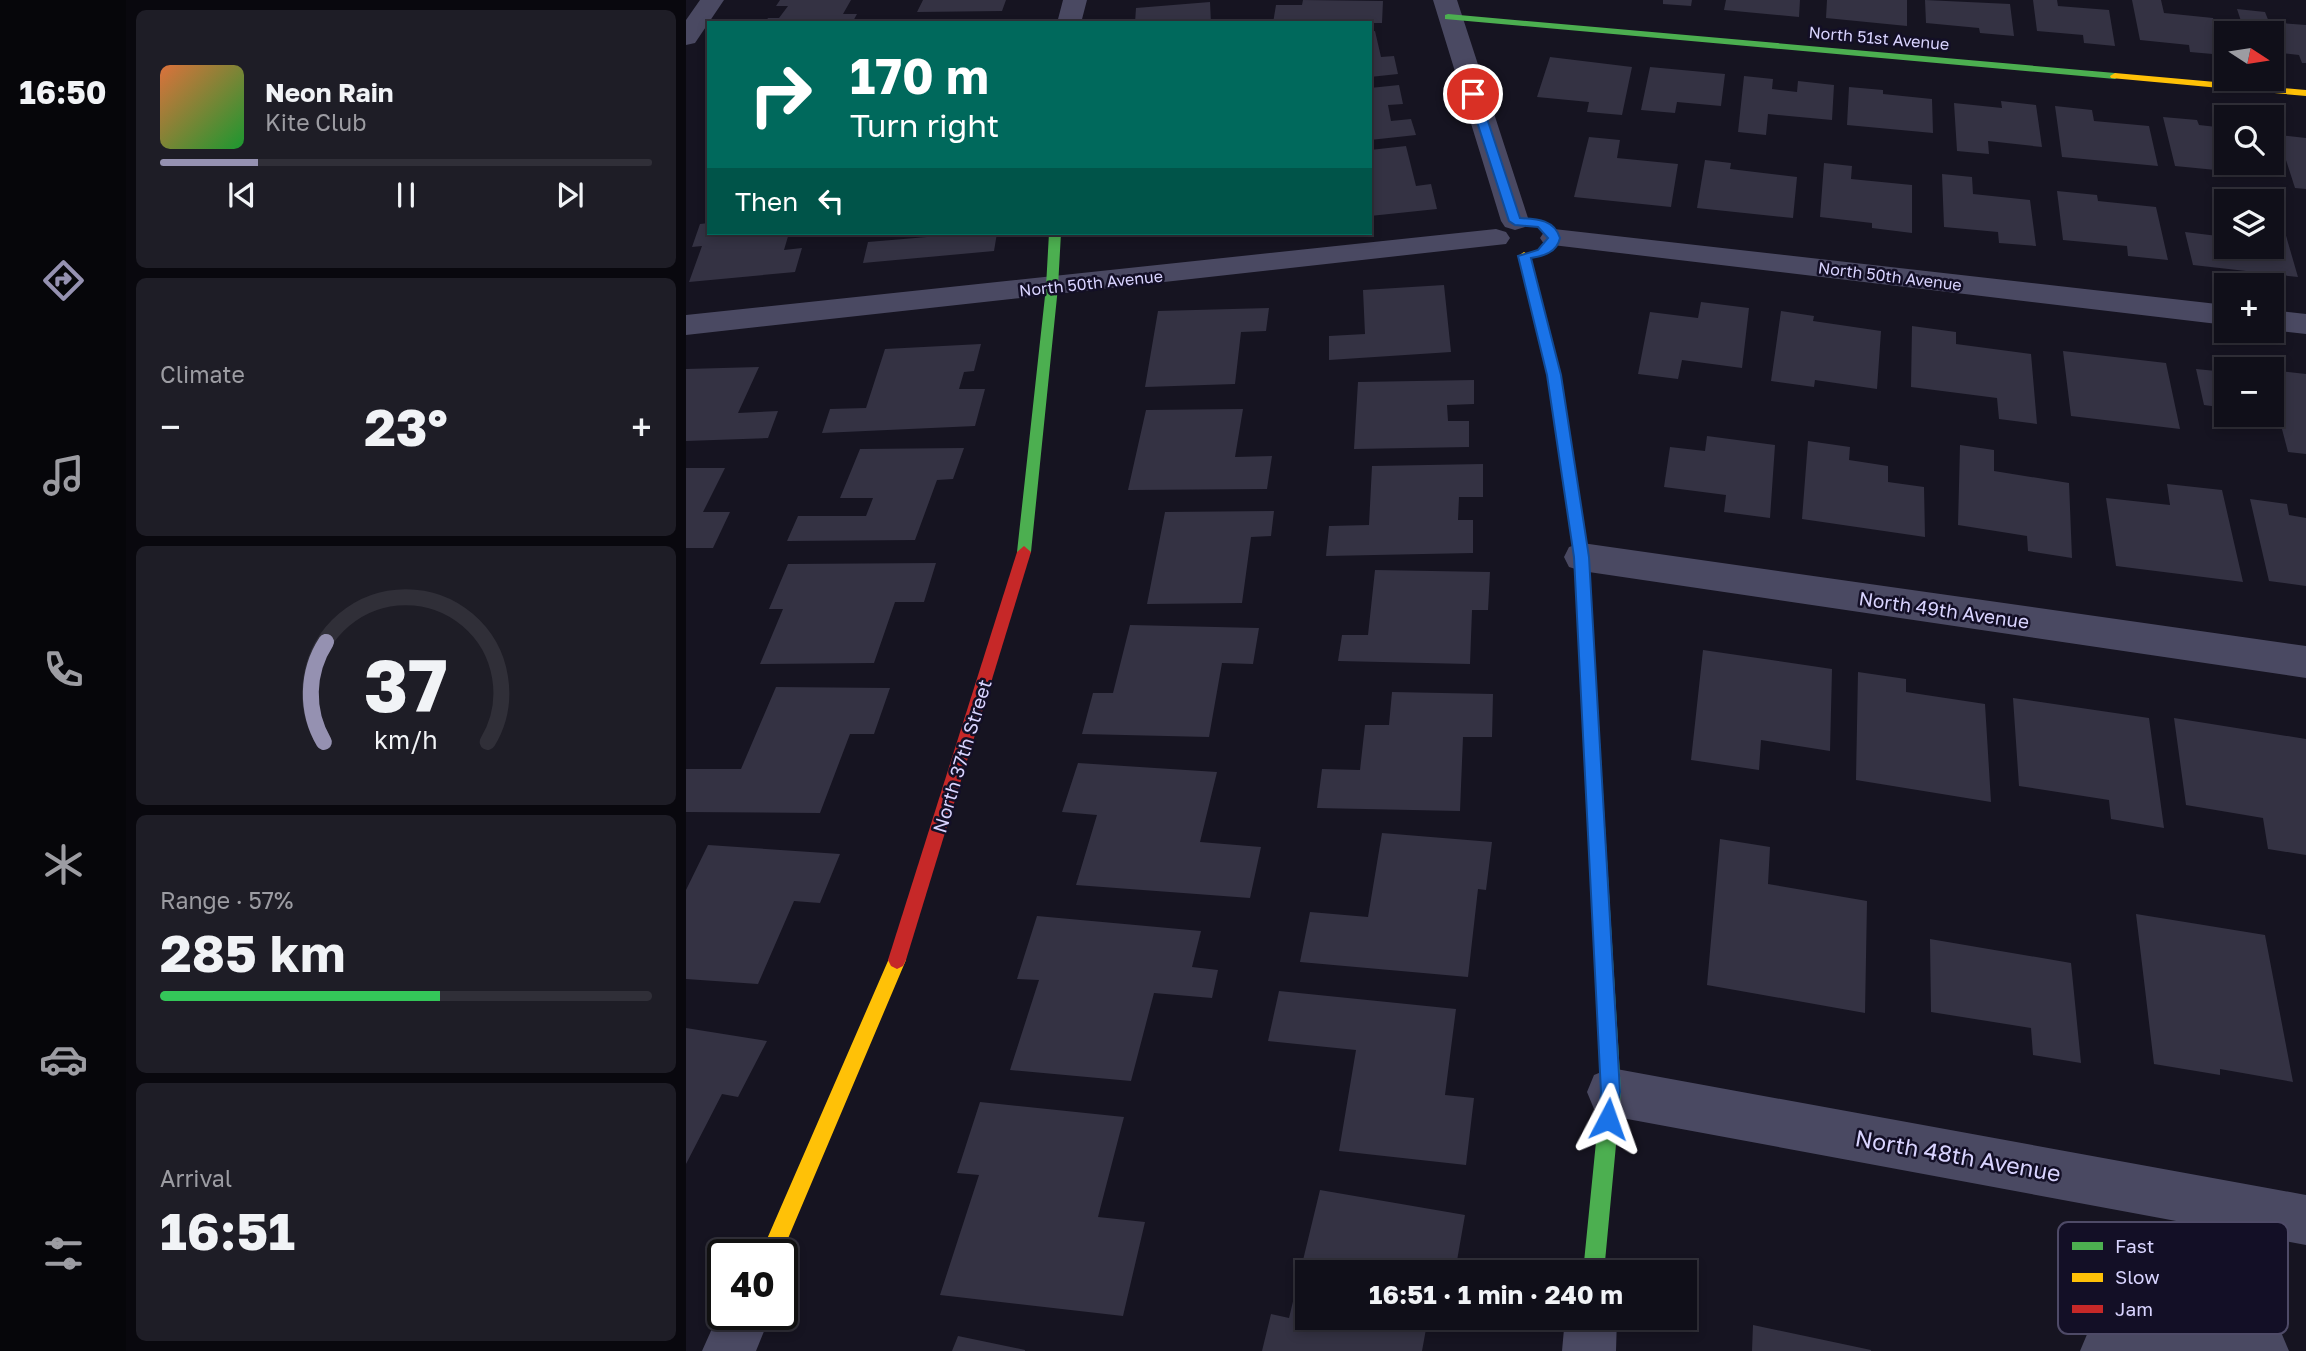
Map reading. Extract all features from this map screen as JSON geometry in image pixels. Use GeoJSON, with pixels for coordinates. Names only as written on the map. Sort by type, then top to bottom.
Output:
{"type":"FeatureCollection","features":[{"type":"Feature","properties":{"kind":"street"},"geometry":{"type":"LineString","coordinates":[[686,38],[712,0]]}},
{"type":"Feature","properties":{"kind":"street"},"geometry":{"type":"LineString","coordinates":[[1070,21],[1075,0]]}},
{"type":"Feature","properties":{"kind":"street"},"geometry":{"type":"LineString","coordinates":[[1446,9],[1505,229],[1501,248],[1524,256],[1542,253],[1553,243],[1554,238]]}},
{"type":"Feature","properties":{"kind":"street","name":"North 51st Avenue"},"geometry":{"type":"LineString","coordinates":[[1446,9],[2306,93]]}},
{"type":"Feature","properties":{"kind":"street","name":"North 50th Avenue"},"geometry":{"type":"LineString","coordinates":[[686,325],[1052,287],[1541,223],[1552,232],[1554,238],[2214,314]]}},
{"type":"Feature","properties":{"kind":"street","name":"North 37th Street"},"geometry":{"type":"LineString","coordinates":[[778,1239],[902,949],[1026,546],[1055,235]]}},
{"type":"Feature","properties":{"kind":"street"},"geometry":{"type":"LineString","coordinates":[[1524,256],[1554,375],[1582,557],[1611,1092],[1595,1260]]}},
{"type":"Feature","properties":{"kind":"street"},"geometry":{"type":"LineString","coordinates":[[2284,321],[2306,324]]}},
{"type":"Feature","properties":{"kind":"street","name":"North 49th Avenue"},"geometry":{"type":"LineString","coordinates":[[1582,557],[2306,662]]}},
{"type":"Feature","properties":{"kind":"street","name":"North 48th Avenue"},"geometry":{"type":"LineString","coordinates":[[1611,1092],[2306,1220]]}},
{"type":"Feature","properties":{"kind":"street"},"geometry":{"type":"LineString","coordinates":[[729,1351],[738,1330]]}},
{"type":"Feature","properties":{"kind":"street"},"geometry":{"type":"LineString","coordinates":[[1589,1351],[1590,1330]]}},
{"type":"Feature","properties":{"kind":"street"},"geometry":{"type":"LineString","coordinates":[[2108,1351],[2157,1334]]}},
{"type":"Feature","properties":{"kind":"street"},"geometry":{"type":"LineString","coordinates":[[2180,1334],[2262,1351]]}},
{"type":"Feature","properties":{"kind":"building"},"geometry":{"type":"Polygon","coordinates":[[[780,0],[851,0],[843,14],[857,14],[853,21],[766,21],[768,18],[779,18],[788,6],[776,6],[780,0]]]}},
{"type":"Feature","properties":{"kind":"building"},"geometry":{"type":"Polygon","coordinates":[[[923,0],[1006,0],[1002,11],[917,12],[923,0]]]}},
{"type":"Feature","properties":{"kind":"building"},"geometry":{"type":"Polygon","coordinates":[[[1303,0],[1383,1],[1382,23],[1273,21],[1276,5],[1302,5],[1303,0]]]}},
{"type":"Feature","properties":{"kind":"building"},"geometry":{"type":"Polygon","coordinates":[[[1663,0],[1692,0],[1691,6],[1663,4],[1663,0]]]}},
{"type":"Feature","properties":{"kind":"building"},"geometry":{"type":"Polygon","coordinates":[[[1726,0],[1800,0],[1799,17],[1724,10],[1726,0]]]}},
{"type":"Feature","properties":{"kind":"building"},"geometry":{"type":"Polygon","coordinates":[[[1827,0],[1907,0],[1907,26],[1826,18],[1827,0]]]}},
{"type":"Feature","properties":{"kind":"building"},"geometry":{"type":"Polygon","coordinates":[[[1925,0],[2010,4],[2014,36],[1980,33],[1979,28],[1926,23],[1925,0]]]}},
{"type":"Feature","properties":{"kind":"building"},"geometry":{"type":"Polygon","coordinates":[[[2033,0],[2057,0],[2058,6],[2109,10],[2115,46],[2084,43],[2083,35],[2037,31],[2033,0]]]}},
{"type":"Feature","properties":{"kind":"building"},"geometry":{"type":"Polygon","coordinates":[[[2132,0],[2161,0],[2164,13],[2213,18],[2214,21],[2214,54],[2190,52],[2189,45],[2140,40],[2132,0]]]}},
{"type":"Feature","properties":{"kind":"building"},"geometry":{"type":"Polygon","coordinates":[[[1210,2],[1211,21],[1135,21],[1136,8],[1210,2]]]}},
{"type":"Feature","properties":{"kind":"building"},"geometry":{"type":"Polygon","coordinates":[[[2237,9],[2265,12],[2269,21],[2241,21],[2237,9]]]}},
{"type":"Feature","properties":{"kind":"building"},"geometry":{"type":"Polygon","coordinates":[[[2284,23],[2306,25],[2306,63],[2302,63],[2299,55],[2284,53],[2284,23]]]}},
{"type":"Feature","properties":{"kind":"building"},"geometry":{"type":"Polygon","coordinates":[[[1375,31],[1381,57],[1394,56],[1398,74],[1372,77],[1372,32],[1375,31]]]}},
{"type":"Feature","properties":{"kind":"building"},"geometry":{"type":"Polygon","coordinates":[[[1550,57],[1632,67],[1622,115],[1587,112],[1589,102],[1537,97],[1550,57]]]}},
{"type":"Feature","properties":{"kind":"building"},"geometry":{"type":"Polygon","coordinates":[[[1650,67],[1725,74],[1721,106],[1677,102],[1675,113],[1641,110],[1650,67]]]}},
{"type":"Feature","properties":{"kind":"building"},"geometry":{"type":"Polygon","coordinates":[[[1744,76],[1773,79],[1772,89],[1797,92],[1798,81],[1834,85],[1832,120],[1768,114],[1766,135],[1738,132],[1744,76]]]}},
{"type":"Feature","properties":{"kind":"building"},"geometry":{"type":"Polygon","coordinates":[[[1399,85],[1403,104],[1388,105],[1391,121],[1411,119],[1416,135],[1372,140],[1372,88],[1399,85]]]}},
{"type":"Feature","properties":{"kind":"building"},"geometry":{"type":"Polygon","coordinates":[[[1849,87],[1932,99],[1933,133],[1847,125],[1849,87]]]}},
{"type":"Feature","properties":{"kind":"building"},"geometry":{"type":"Polygon","coordinates":[[[2001,101],[2036,105],[2042,147],[1988,141],[1989,154],[1957,151],[1954,103],[2002,108],[2001,101]]]}},
{"type":"Feature","properties":{"kind":"building"},"geometry":{"type":"Polygon","coordinates":[[[2055,106],[2092,110],[2094,121],[2149,126],[2158,166],[2062,157],[2055,106]]]}},
{"type":"Feature","properties":{"kind":"building"},"geometry":{"type":"Polygon","coordinates":[[[2163,117],[2197,120],[2199,125],[2214,127],[2214,170],[2175,166],[2163,117]]]}},
{"type":"Feature","properties":{"kind":"building"},"geometry":{"type":"Polygon","coordinates":[[[2284,136],[2306,138],[2306,189],[2295,188],[2284,154],[2284,136]]]}},
{"type":"Feature","properties":{"kind":"building"},"geometry":{"type":"Polygon","coordinates":[[[1589,137],[1620,140],[1617,158],[1678,164],[1671,207],[1574,197],[1589,137]]]}},
{"type":"Feature","properties":{"kind":"building"},"geometry":{"type":"Polygon","coordinates":[[[1406,146],[1416,186],[1431,184],[1437,209],[1372,216],[1372,150],[1406,146]]]}},
{"type":"Feature","properties":{"kind":"building"},"geometry":{"type":"Polygon","coordinates":[[[1705,160],[1731,163],[1730,169],[1797,177],[1793,218],[1697,208],[1705,160]]]}},
{"type":"Feature","properties":{"kind":"building"},"geometry":{"type":"Polygon","coordinates":[[[1824,163],[1852,166],[1851,179],[1912,185],[1912,233],[1872,228],[1872,223],[1820,217],[1824,163]]]}},
{"type":"Feature","properties":{"kind":"building"},"geometry":{"type":"Polygon","coordinates":[[[1942,174],[1972,177],[1973,194],[2030,200],[2036,246],[1999,243],[1998,232],[1944,227],[1942,174]]]}},
{"type":"Feature","properties":{"kind":"building"},"geometry":{"type":"Polygon","coordinates":[[[2057,191],[2097,195],[2098,201],[2156,207],[2168,260],[2128,256],[2127,246],[2063,240],[2057,191]]]}},
{"type":"Feature","properties":{"kind":"building"},"geometry":{"type":"Polygon","coordinates":[[[707,223],[707,235],[788,235],[784,250],[802,248],[795,272],[689,282],[702,246],[692,247],[700,224],[707,223]]]}},
{"type":"Feature","properties":{"kind":"building"},"geometry":{"type":"Polygon","coordinates":[[[2284,229],[2298,277],[2284,275],[2284,273],[2193,265],[2185,232],[2214,236],[2214,259],[2284,259],[2284,229]]]}},
{"type":"Feature","properties":{"kind":"building"},"geometry":{"type":"Polygon","coordinates":[[[997,235],[994,251],[863,263],[868,242],[997,235]]]}},
{"type":"Feature","properties":{"kind":"building"},"geometry":{"type":"Polygon","coordinates":[[[1444,285],[1451,352],[1329,360],[1329,336],[1365,334],[1363,290],[1444,285]]]}},
{"type":"Feature","properties":{"kind":"building"},"geometry":{"type":"Polygon","coordinates":[[[1701,302],[1749,308],[1742,368],[1682,360],[1678,379],[1638,374],[1650,312],[1698,318],[1701,302]]]}},
{"type":"Feature","properties":{"kind":"building"},"geometry":{"type":"Polygon","coordinates":[[[1269,308],[1266,331],[1241,332],[1235,384],[1145,387],[1158,311],[1269,308]]]}},
{"type":"Feature","properties":{"kind":"building"},"geometry":{"type":"Polygon","coordinates":[[[1781,311],[1814,316],[1813,321],[1881,331],[1877,389],[1815,380],[1814,387],[1771,381],[1781,311]]]}},
{"type":"Feature","properties":{"kind":"building"},"geometry":{"type":"Polygon","coordinates":[[[1912,326],[1956,332],[1956,344],[2031,354],[2037,424],[1999,419],[1997,398],[1911,387],[1912,326]]]}},
{"type":"Feature","properties":{"kind":"building"},"geometry":{"type":"Polygon","coordinates":[[[981,344],[974,371],[964,372],[959,389],[985,389],[975,426],[822,433],[830,409],[866,408],[885,349],[981,344]]]}},
{"type":"Feature","properties":{"kind":"building"},"geometry":{"type":"Polygon","coordinates":[[[2063,351],[2166,363],[2180,429],[2071,416],[2063,351]]]}},
{"type":"Feature","properties":{"kind":"building"},"geometry":{"type":"Polygon","coordinates":[[[759,367],[738,413],[778,411],[768,438],[686,441],[686,369],[759,367]]]}},
{"type":"Feature","properties":{"kind":"building"},"geometry":{"type":"Polygon","coordinates":[[[2196,369],[2214,371],[2214,406],[2204,405],[2196,369]]]}},
{"type":"Feature","properties":{"kind":"building"},"geometry":{"type":"Polygon","coordinates":[[[2284,371],[2306,374],[2306,454],[2288,452],[2281,427],[2284,427],[2284,371]]]}},
{"type":"Feature","properties":{"kind":"building"},"geometry":{"type":"Polygon","coordinates":[[[1474,380],[1474,404],[1447,405],[1448,421],[1469,421],[1469,447],[1354,449],[1358,382],[1474,380]]]}},
{"type":"Feature","properties":{"kind":"building"},"geometry":{"type":"Polygon","coordinates":[[[1243,409],[1235,457],[1272,456],[1267,489],[1128,490],[1146,410],[1243,409]]]}},
{"type":"Feature","properties":{"kind":"building"},"geometry":{"type":"Polygon","coordinates":[[[1707,436],[1775,445],[1770,518],[1724,512],[1726,495],[1664,487],[1670,447],[1705,451],[1707,436]]]}},
{"type":"Feature","properties":{"kind":"building"},"geometry":{"type":"Polygon","coordinates":[[[1808,441],[1850,447],[1849,460],[1888,466],[1888,482],[1924,487],[1925,537],[1802,519],[1808,441]]]}},
{"type":"Feature","properties":{"kind":"building"},"geometry":{"type":"Polygon","coordinates":[[[1960,445],[1994,450],[1994,471],[2069,483],[2072,558],[2028,551],[2027,536],[1958,525],[1960,445]]]}},
{"type":"Feature","properties":{"kind":"building"},"geometry":{"type":"Polygon","coordinates":[[[964,448],[953,479],[937,480],[915,540],[787,541],[798,516],[866,516],[873,498],[840,498],[860,449],[964,448]]]}},
{"type":"Feature","properties":{"kind":"building"},"geometry":{"type":"Polygon","coordinates":[[[1483,464],[1483,497],[1459,497],[1458,520],[1473,520],[1473,553],[1326,556],[1329,526],[1369,525],[1372,466],[1483,464]]]}},
{"type":"Feature","properties":{"kind":"building"},"geometry":{"type":"Polygon","coordinates":[[[686,468],[725,468],[703,512],[730,512],[713,548],[686,548],[686,468]]]}},
{"type":"Feature","properties":{"kind":"building"},"geometry":{"type":"Polygon","coordinates":[[[2167,484],[2222,490],[2243,582],[2116,566],[2106,498],[2170,505],[2167,484]]]}},
{"type":"Feature","properties":{"kind":"building"},"geometry":{"type":"Polygon","coordinates":[[[2250,499],[2287,504],[2289,515],[2306,518],[2306,586],[2269,581],[2250,499]]]}},
{"type":"Feature","properties":{"kind":"building"},"geometry":{"type":"Polygon","coordinates":[[[1274,511],[1271,536],[1251,537],[1242,603],[1147,604],[1165,512],[1274,511]]]}},
{"type":"Feature","properties":{"kind":"building"},"geometry":{"type":"Polygon","coordinates":[[[936,563],[924,602],[895,602],[874,663],[760,664],[783,609],[769,609],[788,564],[936,563]]]}},
{"type":"Feature","properties":{"kind":"building"},"geometry":{"type":"Polygon","coordinates":[[[1375,570],[1490,572],[1488,610],[1472,610],[1470,664],[1338,661],[1342,635],[1368,635],[1375,570]]]}},
{"type":"Feature","properties":{"kind":"building"},"geometry":{"type":"Polygon","coordinates":[[[1130,625],[1259,628],[1253,664],[1222,663],[1209,737],[1082,734],[1093,693],[1113,693],[1130,625]]]}},
{"type":"Feature","properties":{"kind":"building"},"geometry":{"type":"Polygon","coordinates":[[[1703,650],[1832,669],[1830,751],[1761,740],[1759,770],[1691,760],[1703,650]]]}},
{"type":"Feature","properties":{"kind":"building"},"geometry":{"type":"Polygon","coordinates":[[[1858,672],[1906,679],[1906,692],[1985,704],[1991,802],[1856,780],[1858,672]]]}},
{"type":"Feature","properties":{"kind":"building"},"geometry":{"type":"Polygon","coordinates":[[[776,687],[890,688],[874,734],[850,734],[820,813],[686,812],[686,769],[741,769],[776,687]]]}},
{"type":"Feature","properties":{"kind":"building"},"geometry":{"type":"Polygon","coordinates":[[[1392,692],[1493,694],[1492,737],[1463,737],[1460,811],[1317,808],[1322,769],[1360,770],[1365,725],[1389,725],[1392,692]]]}},
{"type":"Feature","properties":{"kind":"building"},"geometry":{"type":"Polygon","coordinates":[[[2013,698],[2149,718],[2164,828],[2111,819],[2109,800],[2019,786],[2013,698]]]}},
{"type":"Feature","properties":{"kind":"building"},"geometry":{"type":"Polygon","coordinates":[[[2174,718],[2306,739],[2306,855],[2268,849],[2263,818],[2186,805],[2174,718]]]}},
{"type":"Feature","properties":{"kind":"building"},"geometry":{"type":"Polygon","coordinates":[[[1078,763],[1217,772],[1200,842],[1261,847],[1250,898],[1076,885],[1097,815],[1062,812],[1078,763]]]}},
{"type":"Feature","properties":{"kind":"building"},"geometry":{"type":"Polygon","coordinates":[[[1382,833],[1492,842],[1486,890],[1478,889],[1468,977],[1300,962],[1310,912],[1368,917],[1382,833]]]}},
{"type":"Feature","properties":{"kind":"building"},"geometry":{"type":"Polygon","coordinates":[[[1720,839],[1770,847],[1768,884],[1867,901],[1865,1013],[1707,985],[1720,839]]]}},
{"type":"Feature","properties":{"kind":"building"},"geometry":{"type":"Polygon","coordinates":[[[708,845],[840,854],[820,903],[794,901],[758,984],[686,979],[686,890],[708,845]]]}},
{"type":"Feature","properties":{"kind":"building"},"geometry":{"type":"Polygon","coordinates":[[[2136,914],[2265,935],[2293,1082],[2220,1069],[2220,1075],[2154,1064],[2136,914]]]}},
{"type":"Feature","properties":{"kind":"building"},"geometry":{"type":"Polygon","coordinates":[[[1037,916],[1201,931],[1192,967],[1218,970],[1212,998],[1154,993],[1131,1081],[1010,1070],[1039,980],[1017,979],[1037,916]]]}},
{"type":"Feature","properties":{"kind":"building"},"geometry":{"type":"Polygon","coordinates":[[[1930,939],[2071,963],[2081,1063],[2033,1055],[2031,1028],[1931,1012],[1930,939]]]}},
{"type":"Feature","properties":{"kind":"building"},"geometry":{"type":"Polygon","coordinates":[[[1279,991],[1456,1009],[1445,1095],[1474,1098],[1466,1165],[1339,1151],[1356,1050],[1268,1041],[1279,991]]]}},
{"type":"Feature","properties":{"kind":"building"},"geometry":{"type":"Polygon","coordinates":[[[686,1028],[767,1041],[738,1097],[722,1094],[686,1164],[686,1028]]]}},
{"type":"Feature","properties":{"kind":"building"},"geometry":{"type":"Polygon","coordinates":[[[980,1102],[1124,1117],[1098,1217],[1145,1222],[1123,1316],[940,1295],[979,1175],[957,1173],[980,1102]]]}},
{"type":"Feature","properties":{"kind":"building"},"geometry":{"type":"Polygon","coordinates":[[[1320,1190],[1465,1215],[1457,1260],[1303,1260],[1320,1190]]]}},
{"type":"Feature","properties":{"kind":"building"},"geometry":{"type":"Polygon","coordinates":[[[1295,1293],[1295,1330],[1426,1330],[1422,1351],[1262,1351],[1271,1314],[1289,1318],[1295,1293]]]}},
{"type":"Feature","properties":{"kind":"building"},"geometry":{"type":"Polygon","coordinates":[[[1753,1325],[1871,1350],[1871,1351],[1752,1351],[1753,1325]]]}},
{"type":"Feature","properties":{"kind":"building"},"geometry":{"type":"Polygon","coordinates":[[[958,1336],[1025,1350],[1025,1351],[952,1351],[958,1336]]]}},
{"type":"Feature","properties":{"kind":"traffic: fast"},"geometry":{"type":"LineString","coordinates":[[1448,17],[2115,76]]}},
{"type":"Feature","properties":{"kind":"traffic: fast"},"geometry":{"type":"LineString","coordinates":[[1024,552],[1052,287],[1055,235]]}},
{"type":"Feature","properties":{"kind":"traffic: fast"},"geometry":{"type":"LineString","coordinates":[[1594,776],[1611,1092],[1595,1260]]}},
{"type":"Feature","properties":{"kind":"traffic: slow"},"geometry":{"type":"LineString","coordinates":[[2115,76],[2306,93]]}},
{"type":"Feature","properties":{"kind":"traffic: slow"},"geometry":{"type":"LineString","coordinates":[[1524,256],[1554,375],[1582,557],[1594,776]]}},
{"type":"Feature","properties":{"kind":"traffic: slow"},"geometry":{"type":"LineString","coordinates":[[777,1239],[897,960]]}},
{"type":"Feature","properties":{"kind":"traffic: jam"},"geometry":{"type":"LineString","coordinates":[[897,960],[1024,552]]}},
{"type":"Feature","properties":{"kind":"route"},"geometry":{"type":"LineString","coordinates":[[1473,94],[1515,221],[1541,223],[1548,227],[1554,238],[1553,243],[1542,253],[1524,256],[1554,375],[1582,557],[1611,1092],[1608,1119]]}}]}
